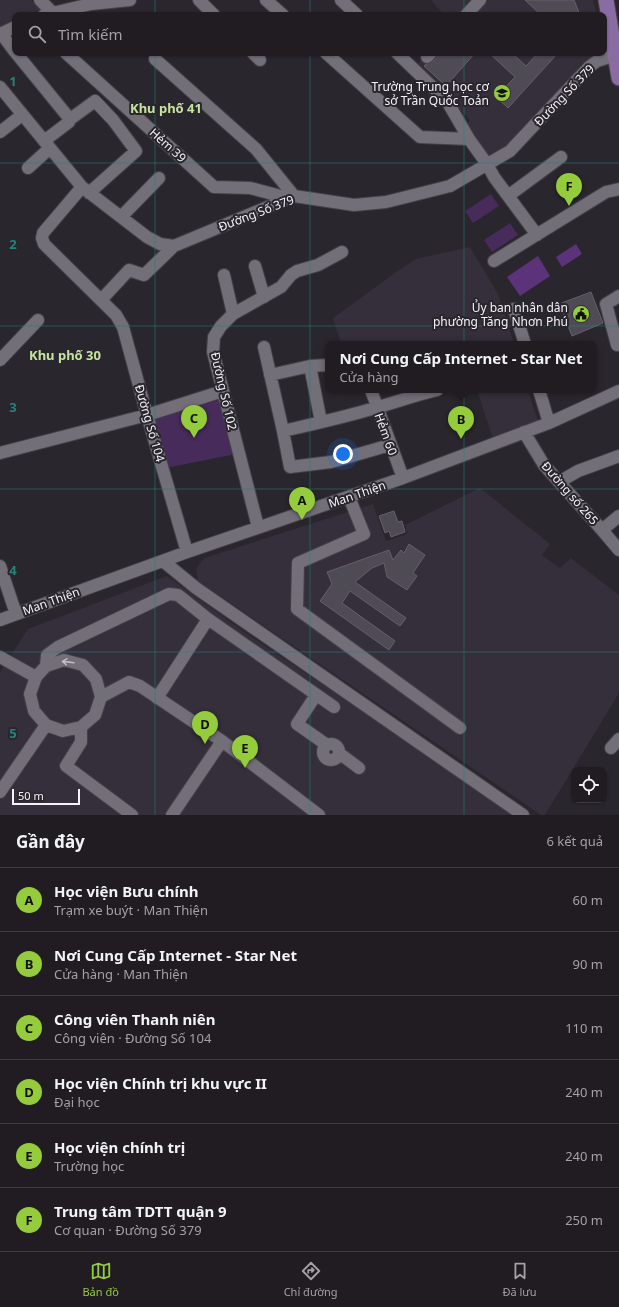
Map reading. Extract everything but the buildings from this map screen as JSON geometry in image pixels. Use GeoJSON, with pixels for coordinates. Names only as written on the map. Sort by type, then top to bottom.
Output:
{"type":"FeatureCollection","features":[{"type":"Feature","properties":{"kind":"main road"},"geometry":{"type":"LineString","coordinates":[[606,0],[618,55],[619,78]]}},
{"type":"Feature","properties":{"kind":"street"},"geometry":{"type":"LineString","coordinates":[[40,0],[47,12]]}},
{"type":"Feature","properties":{"kind":"street"},"geometry":{"type":"LineString","coordinates":[[55,12],[92,2],[130,0]]}},
{"type":"Feature","properties":{"kind":"street"},"geometry":{"type":"LineString","coordinates":[[199,0],[211,12]]}},
{"type":"Feature","properties":{"kind":"street"},"geometry":{"type":"LineString","coordinates":[[266,0],[280,12]]}},
{"type":"Feature","properties":{"kind":"street"},"geometry":{"type":"LineString","coordinates":[[341,0],[354,12]]}},
{"type":"Feature","properties":{"kind":"street"},"geometry":{"type":"LineString","coordinates":[[469,12],[480,0]]}},
{"type":"Feature","properties":{"kind":"street"},"geometry":{"type":"LineString","coordinates":[[12,28],[0,33],[12,48]]}},
{"type":"Feature","properties":{"kind":"street","name":"Đường Số 379"},"geometry":{"type":"LineString","coordinates":[[174,246],[291,197],[354,204],[386,202],[450,186],[510,151],[589,67],[598,61],[618,55]]}},
{"type":"Feature","properties":{"kind":"street"},"geometry":{"type":"LineString","coordinates":[[18,56],[70,120]]}},
{"type":"Feature","properties":{"kind":"street","name":"Hẻm 39"},"geometry":{"type":"LineString","coordinates":[[69,56],[214,187],[250,188],[291,197]]}},
{"type":"Feature","properties":{"kind":"street"},"geometry":{"type":"LineString","coordinates":[[329,56],[420,136],[469,140]]}},
{"type":"Feature","properties":{"kind":"street"},"geometry":{"type":"LineString","coordinates":[[400,56],[447,101],[469,140],[536,235]]}},
{"type":"Feature","properties":{"kind":"street"},"geometry":{"type":"LineString","coordinates":[[155,59],[256,149],[291,197]]}},
{"type":"Feature","properties":{"kind":"street"},"geometry":{"type":"LineString","coordinates":[[0,88],[85,190],[147,237],[160,244],[174,246]]}},
{"type":"Feature","properties":{"kind":"street"},"geometry":{"type":"LineString","coordinates":[[28,168],[47,144],[70,120],[95,101],[113,120],[136,151],[85,190],[43,233],[42,238],[44,244],[101,300],[129,270],[144,275],[174,246]]}},
{"type":"Feature","properties":{"kind":"street"},"geometry":{"type":"LineString","coordinates":[[0,132],[22,115]]}},
{"type":"Feature","properties":{"kind":"street"},"geometry":{"type":"LineString","coordinates":[[508,196],[561,157]]}},
{"type":"Feature","properties":{"kind":"street"},"geometry":{"type":"LineString","coordinates":[[121,218],[159,178]]}},
{"type":"Feature","properties":{"kind":"street"},"geometry":{"type":"LineString","coordinates":[[494,261],[606,192],[619,189]]}},
{"type":"Feature","properties":{"kind":"street","name":"Đường Số 102"},"geometry":{"type":"LineString","coordinates":[[258,527],[213,352],[214,337],[221,326],[233,314],[281,287],[291,275],[297,271],[318,265],[342,252]]}},
{"type":"Feature","properties":{"kind":"street"},"geometry":{"type":"LineString","coordinates":[[255,266],[264,297]]}},
{"type":"Feature","properties":{"kind":"street"},"geometry":{"type":"LineString","coordinates":[[224,275],[233,314]]}},
{"type":"Feature","properties":{"kind":"street"},"geometry":{"type":"LineString","coordinates":[[617,345],[606,304],[619,296]]}},
{"type":"Feature","properties":{"kind":"street","name":"Đường Số 104"},"geometry":{"type":"LineString","coordinates":[[101,300],[116,315],[123,327],[187,552]]}},
{"type":"Feature","properties":{"kind":"street"},"geometry":{"type":"LineString","coordinates":[[514,309],[524,341]]}},
{"type":"Feature","properties":{"kind":"street"},"geometry":{"type":"LineString","coordinates":[[0,360],[38,320]]}},
{"type":"Feature","properties":{"kind":"street"},"geometry":{"type":"LineString","coordinates":[[264,347],[290,467],[331,462],[390,445]]}},
{"type":"Feature","properties":{"kind":"street"},"geometry":{"type":"LineString","coordinates":[[270,375],[310,366],[325,365]]}},
{"type":"Feature","properties":{"kind":"street"},"geometry":{"type":"LineString","coordinates":[[310,366],[321,422]]}},
{"type":"Feature","properties":{"kind":"street","name":"Man Thiện"},"geometry":{"type":"LineString","coordinates":[[0,620],[187,552],[403,478],[549,423],[619,391]]}},
{"type":"Feature","properties":{"kind":"street"},"geometry":{"type":"LineString","coordinates":[[0,453],[147,415],[223,392]]}},
{"type":"Feature","properties":{"kind":"street","name":"Hẻm 60"},"geometry":{"type":"LineString","coordinates":[[372,393],[403,478]]}},
{"type":"Feature","properties":{"kind":"street"},"geometry":{"type":"LineString","coordinates":[[283,431],[377,408],[425,393]]}},
{"type":"Feature","properties":{"kind":"street"},"geometry":{"type":"LineString","coordinates":[[540,393],[549,423]]}},
{"type":"Feature","properties":{"kind":"street","name":"Đường số 265"},"geometry":{"type":"LineString","coordinates":[[524,432],[544,465],[619,550]]}},
{"type":"Feature","properties":{"kind":"street"},"geometry":{"type":"LineString","coordinates":[[559,482],[578,471],[619,456]]}},
{"type":"Feature","properties":{"kind":"street"},"geometry":{"type":"LineString","coordinates":[[349,497],[364,534],[298,563],[297,610],[460,728]]}},
{"type":"Feature","properties":{"kind":"street"},"geometry":{"type":"LineString","coordinates":[[602,530],[619,516]]}},
{"type":"Feature","properties":{"kind":"street"},"geometry":{"type":"LineString","coordinates":[[163,561],[196,588],[523,815]]}},
{"type":"Feature","properties":{"kind":"street"},"geometry":{"type":"LineString","coordinates":[[0,566],[16,614]]}},
{"type":"Feature","properties":{"kind":"street"},"geometry":{"type":"LineString","coordinates":[[46,666],[47,655],[58,647],[169,594],[178,595],[208,619],[334,707]]}},
{"type":"Feature","properties":{"kind":"street"},"geometry":{"type":"LineString","coordinates":[[157,698],[208,619]]}},
{"type":"Feature","properties":{"kind":"street"},"geometry":{"type":"LineString","coordinates":[[0,657],[36,677]]}},
{"type":"Feature","properties":{"kind":"street"},"geometry":{"type":"LineString","coordinates":[[64,660],[83,665],[96,678],[101,697],[95,715],[81,727],[63,731],[46,724],[34,711],[30,694],[36,677],[46,666],[64,660]]}},
{"type":"Feature","properties":{"kind":"street"},"geometry":{"type":"LineString","coordinates":[[101,697],[129,682],[140,686],[222,741],[319,815]]}},
{"type":"Feature","properties":{"kind":"street"},"geometry":{"type":"LineString","coordinates":[[316,695],[297,724],[327,745]]}},
{"type":"Feature","properties":{"kind":"street"},"geometry":{"type":"LineString","coordinates":[[0,792],[46,724]]}},
{"type":"Feature","properties":{"kind":"street"},"geometry":{"type":"LineString","coordinates":[[81,727],[81,742],[66,766],[132,815]]}},
{"type":"Feature","properties":{"kind":"street"},"geometry":{"type":"LineString","coordinates":[[172,815],[222,741]]}},
{"type":"Feature","properties":{"kind":"street"},"geometry":{"type":"LineString","coordinates":[[339,753],[335,759],[324,762],[323,750],[327,745],[333,744],[336,746],[339,753],[359,768]]}},
{"type":"Feature","properties":{"kind":"shaded area"},"geometry":{"type":"Polygon","coordinates":[[[0,0],[31,0],[41,10],[36,12],[12,12],[12,22],[0,27],[0,0]]]}},
{"type":"Feature","properties":{"kind":"shaded area"},"geometry":{"type":"Polygon","coordinates":[[[431,0],[593,0],[596,12],[441,12],[431,0]]]}},
{"type":"Feature","properties":{"kind":"shaded area","name":"Trường Trung học cơ sở Trần Quốc Toản"},"geometry":{"type":"Polygon","coordinates":[[[425,56],[595,56],[508,146],[489,158],[465,128],[470,120],[417,65],[425,56]]]}},
{"type":"Feature","properties":{"kind":"shaded area"},"geometry":{"type":"Polygon","coordinates":[[[491,194],[499,206],[473,223],[465,211],[491,194]]]}},
{"type":"Feature","properties":{"kind":"shaded area"},"geometry":{"type":"Polygon","coordinates":[[[510,223],[518,235],[492,252],[484,240],[510,223]]]}},
{"type":"Feature","properties":{"kind":"shaded area"},"geometry":{"type":"Polygon","coordinates":[[[576,244],[582,254],[562,267],[556,257],[576,244]]]}},
{"type":"Feature","properties":{"kind":"shaded area"},"geometry":{"type":"Polygon","coordinates":[[[470,247],[498,294],[513,341],[340,341],[333,318],[416,259],[470,247]]]}},
{"type":"Feature","properties":{"kind":"shaded area"},"geometry":{"type":"Polygon","coordinates":[[[538,256],[550,276],[520,296],[507,277],[538,256]]]}},
{"type":"Feature","properties":{"kind":"shaded area"},"geometry":{"type":"Polygon","coordinates":[[[478,393],[529,393],[539,425],[494,442],[478,393]]]}},
{"type":"Feature","properties":{"kind":"shaded area"},"geometry":{"type":"Polygon","coordinates":[[[218,400],[221,403],[233,453],[231,455],[171,467],[167,466],[154,423],[157,418],[218,400]]]}},
{"type":"Feature","properties":{"kind":"shaded area"},"geometry":{"type":"Polygon","coordinates":[[[480,488],[550,544],[542,555],[560,568],[571,558],[619,595],[619,693],[574,767],[571,767],[571,772],[545,815],[541,815],[198,581],[196,569],[204,558],[373,504],[386,541],[407,534],[405,525],[480,488]]]}},
{"type":"Feature","properties":{"kind":"shaded area"},"geometry":{"type":"Polygon","coordinates":[[[167,576],[243,631],[517,815],[0,815],[0,672],[28,629],[167,576]]]}},
{"type":"Feature","properties":{"kind":"place","name":"Trường Trung học cơ sở Trần Quốc Toản"},"geometry":{"type":"Point","coordinates":[502,93]}},
{"type":"Feature","properties":{"kind":"place","name":"Trung tâm TDTT quận 9"},"geometry":{"type":"Point","coordinates":[569,206]}},
{"type":"Feature","properties":{"kind":"place","name":"Ủy ban nhân dân phường Tăng Nhơn Phú"},"geometry":{"type":"Point","coordinates":[581,314]}},
{"type":"Feature","properties":{"kind":"place","name":"Công viên Thanh niên"},"geometry":{"type":"Point","coordinates":[194,438]}},
{"type":"Feature","properties":{"kind":"place","name":"Nơi Cung Cấp Internet - Star Net"},"geometry":{"type":"Point","coordinates":[461,439]}},
{"type":"Feature","properties":{"kind":"place","name":"Học viện Bưu chính"},"geometry":{"type":"Point","coordinates":[302,520]}},
{"type":"Feature","properties":{"kind":"place","name":"Học viện Chính trị khu vực II"},"geometry":{"type":"Point","coordinates":[205,744]}},
{"type":"Feature","properties":{"kind":"place","name":"Học viện chính trị"},"geometry":{"type":"Point","coordinates":[245,768]}},
{"type":"Feature","properties":{"kind":"district","name":"Khu phố 41"},"geometry":{"type":"Point","coordinates":[166,108]}},
{"type":"Feature","properties":{"kind":"district","name":"Khu phố 30"},"geometry":{"type":"Point","coordinates":[65,355]}}]}
